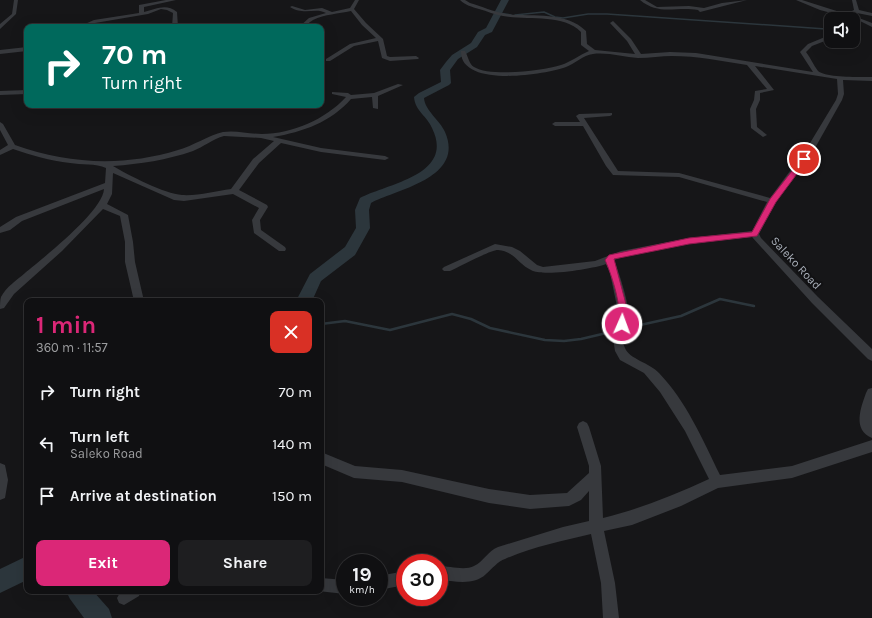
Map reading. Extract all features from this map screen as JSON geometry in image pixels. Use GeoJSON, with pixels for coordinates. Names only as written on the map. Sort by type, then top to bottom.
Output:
{"type":"FeatureCollection","features":[{"type":"Feature","properties":{"kind":"street"},"geometry":{"type":"LineString","coordinates":[[0,27],[14,14],[16,0]]}},
{"type":"Feature","properties":{"kind":"street"},"geometry":{"type":"LineString","coordinates":[[140,0],[142,14]]}},
{"type":"Feature","properties":{"kind":"street"},"geometry":{"type":"LineString","coordinates":[[142,6],[174,0]]}},
{"type":"Feature","properties":{"kind":"street"},"geometry":{"type":"LineString","coordinates":[[304,24],[312,19],[352,8],[358,0]]}},
{"type":"Feature","properties":{"kind":"street"},"geometry":{"type":"LineString","coordinates":[[462,0],[468,4],[504,15],[549,18],[572,23],[584,32],[584,45],[593,52]]}},
{"type":"Feature","properties":{"kind":"street"},"geometry":{"type":"LineString","coordinates":[[642,0],[656,8],[689,8],[706,10]]}},
{"type":"Feature","properties":{"kind":"street"},"geometry":{"type":"LineString","coordinates":[[690,14],[722,4],[745,0]]}},
{"type":"Feature","properties":{"kind":"street"},"geometry":{"type":"LineString","coordinates":[[798,0],[834,12]]}},
{"type":"Feature","properties":{"kind":"street"},"geometry":{"type":"LineString","coordinates":[[854,0],[857,11],[872,15]]}},
{"type":"Feature","properties":{"kind":"street"},"geometry":{"type":"LineString","coordinates":[[292,7],[305,11],[322,9],[331,13]]}},
{"type":"Feature","properties":{"kind":"street"},"geometry":{"type":"LineString","coordinates":[[88,24],[150,13],[157,8],[172,10],[176,14],[175,24]]}},
{"type":"Feature","properties":{"kind":"street"},"geometry":{"type":"LineString","coordinates":[[352,8],[364,24],[380,39],[384,56],[386,58],[416,58]]}},
{"type":"Feature","properties":{"kind":"street"},"geometry":{"type":"LineString","coordinates":[[860,19],[872,25]]}},
{"type":"Feature","properties":{"kind":"street"},"geometry":{"type":"LineString","coordinates":[[613,22],[629,40],[639,56]]}},
{"type":"Feature","properties":{"kind":"street"},"geometry":{"type":"LineString","coordinates":[[328,60],[352,44],[380,39]]}},
{"type":"Feature","properties":{"kind":"street"},"geometry":{"type":"LineString","coordinates":[[820,75],[815,72],[810,59],[803,52],[810,45],[824,40]]}},
{"type":"Feature","properties":{"kind":"street"},"geometry":{"type":"LineString","coordinates":[[0,52],[24,49]]}},
{"type":"Feature","properties":{"kind":"street"},"geometry":{"type":"LineString","coordinates":[[463,52],[472,68],[481,72],[495,74],[561,67],[593,52],[639,56],[686,54],[840,78],[872,79]]}},
{"type":"Feature","properties":{"kind":"street"},"geometry":{"type":"LineString","coordinates":[[749,63],[771,89],[757,92],[757,100],[753,109],[754,128],[763,135]]}},
{"type":"Feature","properties":{"kind":"street","name":"Saleko Road"},"geometry":{"type":"LineString","coordinates":[[840,78],[841,94],[839,100],[797,170],[772,201],[754,234],[815,300],[872,356]]}},
{"type":"Feature","properties":{"kind":"street"},"geometry":{"type":"LineString","coordinates":[[334,93],[348,95],[349,97],[375,95],[400,85]]}},
{"type":"Feature","properties":{"kind":"street"},"geometry":{"type":"LineString","coordinates":[[0,93],[24,92]]}},
{"type":"Feature","properties":{"kind":"street"},"geometry":{"type":"LineString","coordinates":[[375,95],[376,108]]}},
{"type":"Feature","properties":{"kind":"street"},"geometry":{"type":"LineString","coordinates":[[262,136],[301,128],[319,121],[335,112],[349,97]]}},
{"type":"Feature","properties":{"kind":"street"},"geometry":{"type":"LineString","coordinates":[[610,114],[580,116],[610,166],[616,173],[679,175],[772,201]]}},
{"type":"Feature","properties":{"kind":"street"},"geometry":{"type":"LineString","coordinates":[[0,124],[12,146]]}},
{"type":"Feature","properties":{"kind":"street"},"geometry":{"type":"LineString","coordinates":[[555,124],[585,124]]}},
{"type":"Feature","properties":{"kind":"street"},"geometry":{"type":"LineString","coordinates":[[0,153],[12,146],[63,160],[102,163],[140,161],[169,156],[191,149],[223,134],[248,134],[321,150],[385,158]]}},
{"type":"Feature","properties":{"kind":"street"},"geometry":{"type":"LineString","coordinates":[[234,191],[256,161],[279,141]]}},
{"type":"Feature","properties":{"kind":"street"},"geometry":{"type":"LineString","coordinates":[[127,177],[140,161]]}},
{"type":"Feature","properties":{"kind":"street"},"geometry":{"type":"LineString","coordinates":[[102,163],[127,177],[174,196],[184,198],[234,191],[264,207],[256,220],[257,231],[282,249]]}},
{"type":"Feature","properties":{"kind":"street"},"geometry":{"type":"LineString","coordinates":[[0,305],[11,291],[59,249],[102,205],[108,194],[110,168]]}},
{"type":"Feature","properties":{"kind":"street"},"geometry":{"type":"LineString","coordinates":[[0,230],[7,228],[19,219],[108,185]]}},
{"type":"Feature","properties":{"kind":"street"},"geometry":{"type":"LineString","coordinates":[[102,205],[124,215],[129,242],[130,262],[138,298]]}},
{"type":"Feature","properties":{"kind":"street"},"geometry":{"type":"LineString","coordinates":[[447,269],[495,247],[509,249],[517,253],[534,268],[543,270],[596,264],[621,254],[689,241],[754,234]]}},
{"type":"Feature","properties":{"kind":"street"},"geometry":{"type":"LineString","coordinates":[[609,260],[615,273],[624,316],[624,321],[617,331],[619,353],[654,375],[671,398],[693,435],[717,482]]}},
{"type":"Feature","properties":{"kind":"street"},"geometry":{"type":"LineString","coordinates":[[860,344],[872,344]]}},
{"type":"Feature","properties":{"kind":"street"},"geometry":{"type":"LineString","coordinates":[[872,393],[864,420],[866,426],[872,432]]}},
{"type":"Feature","properties":{"kind":"street"},"geometry":{"type":"LineString","coordinates":[[583,428],[596,475],[596,526],[608,583],[611,618]]}},
{"type":"Feature","properties":{"kind":"street"},"geometry":{"type":"LineString","coordinates":[[448,573],[466,574],[477,572],[498,554],[645,513],[717,482],[792,472],[872,446]]}},
{"type":"Feature","properties":{"kind":"street"},"geometry":{"type":"LineString","coordinates":[[324,459],[341,465],[354,472],[402,476],[489,496],[530,502],[569,499],[576,495],[596,475]]}},
{"type":"Feature","properties":{"kind":"street"},"geometry":{"type":"LineString","coordinates":[[0,470],[2,480],[0,493]]}},
{"type":"Feature","properties":{"kind":"street"},"geometry":{"type":"LineString","coordinates":[[324,585],[336,586]]}},
{"type":"Feature","properties":{"kind":"waterway"},"geometry":{"type":"LineString","coordinates":[[305,298],[315,278],[350,251],[363,228],[362,210],[365,201],[374,196],[416,181],[437,163],[443,154],[443,140],[436,124],[423,110],[419,102],[419,97],[446,83],[445,70],[455,57],[474,45],[481,34],[489,30],[505,0]]}},
{"type":"Feature","properties":{"kind":"waterway"},"geometry":{"type":"LineString","coordinates":[[515,15],[544,12],[555,17],[563,18],[588,14],[607,14],[824,29]]}},
{"type":"Feature","properties":{"kind":"waterway"},"geometry":{"type":"LineString","coordinates":[[499,13],[511,15]]}},
{"type":"Feature","properties":{"kind":"waterway"},"geometry":{"type":"LineString","coordinates":[[622,329],[681,316],[720,299],[754,306]]}},
{"type":"Feature","properties":{"kind":"waterway"},"geometry":{"type":"LineString","coordinates":[[324,324],[345,321],[390,330],[452,314],[471,319],[490,328],[545,340],[564,341],[581,339],[615,331]]}},
{"type":"Feature","properties":{"kind":"waterway"},"geometry":{"type":"LineString","coordinates":[[0,581],[24,569]]}},
{"type":"Feature","properties":{"kind":"waterway"},"geometry":{"type":"LineString","coordinates":[[80,594],[100,618]]}},
{"type":"Feature","properties":{"kind":"route"},"geometry":{"type":"LineString","coordinates":[[622,324],[624,321],[623,308],[614,268],[609,260],[612,257],[689,241],[754,234],[772,201],[804,159]]}}]}
